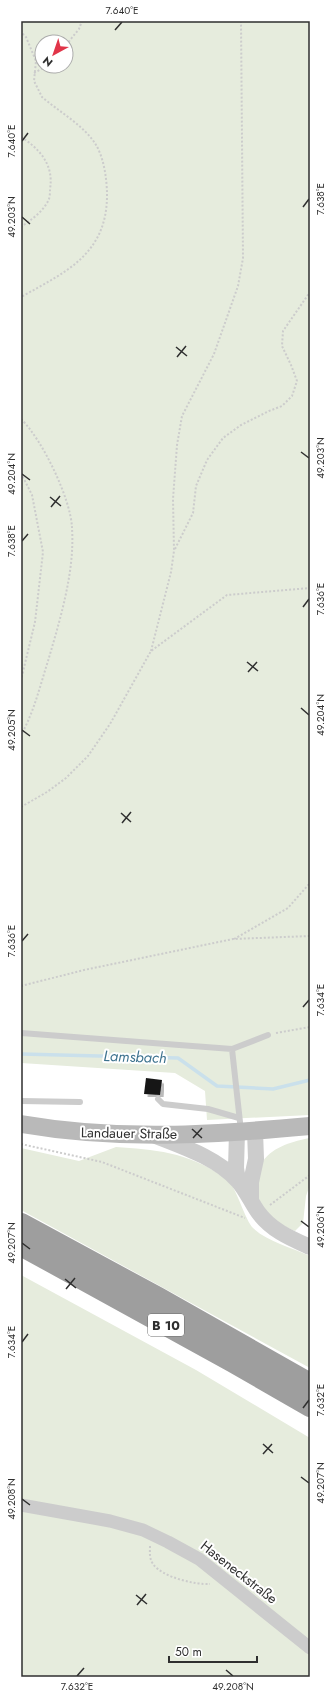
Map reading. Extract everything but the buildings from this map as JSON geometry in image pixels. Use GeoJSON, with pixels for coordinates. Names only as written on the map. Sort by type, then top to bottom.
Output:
{"type":"FeatureCollection","features":[{"type":"Feature","properties":{"kind":"highway","name":"B 10"},"geometry":{"type":"LineString","coordinates":[[21,1224],[158,1298],[310,1384]]}},
{"type":"Feature","properties":{"kind":"highway","name":"B 10"},"geometry":{"type":"LineString","coordinates":[[21,1245],[232,1361],[310,1406]]}},
{"type":"Feature","properties":{"kind":"main road","name":"Landauer Straße"},"geometry":{"type":"LineString","coordinates":[[21,1124],[56,1130],[90,1133],[154,1135],[243,1128],[310,1126]]}},
{"type":"Feature","properties":{"kind":"street"},"geometry":{"type":"LineString","coordinates":[[238,1181],[236,1168],[243,1128]]}},
{"type":"Feature","properties":{"kind":"street"},"geometry":{"type":"LineString","coordinates":[[243,1128],[256,1159],[251,1182],[255,1206]]}},
{"type":"Feature","properties":{"kind":"street"},"geometry":{"type":"LineString","coordinates":[[154,1135],[189,1149],[217,1164],[238,1181],[271,1227],[287,1237],[310,1247]]}},
{"type":"Feature","properties":{"kind":"street","name":"Haseneckstraße"},"geometry":{"type":"LineString","coordinates":[[24,1505],[110,1521],[143,1530],[199,1559],[310,1648]]}},
{"type":"Feature","properties":{"kind":"lane"},"geometry":{"type":"LineString","coordinates":[[21,1033],[232,1048],[268,1034]]}},
{"type":"Feature","properties":{"kind":"lane"},"geometry":{"type":"LineString","coordinates":[[232,1048],[243,1128]]}},
{"type":"Feature","properties":{"kind":"lane"},"geometry":{"type":"LineString","coordinates":[[158,1099],[163,1104],[208,1109],[243,1128]]}},
{"type":"Feature","properties":{"kind":"lane"},"geometry":{"type":"LineString","coordinates":[[21,1101],[80,1102]]}},
{"type":"Feature","properties":{"kind":"path"},"geometry":{"type":"LineString","coordinates":[[74,35],[79,29],[82,21]]}},
{"type":"Feature","properties":{"kind":"path"},"geometry":{"type":"LineString","coordinates":[[21,807],[47,792],[66,778],[88,756],[110,724],[151,651],[171,572],[174,551],[173,499],[177,445],[182,416],[214,354],[238,286],[242,258],[241,21]]}},
{"type":"Feature","properties":{"kind":"path"},"geometry":{"type":"LineString","coordinates":[[21,30],[34,57]]}},
{"type":"Feature","properties":{"kind":"path"},"geometry":{"type":"LineString","coordinates":[[21,297],[67,271],[92,248],[104,226],[107,203],[107,177],[96,146],[86,132],[42,96],[34,82],[34,74]]}},
{"type":"Feature","properties":{"kind":"path"},"geometry":{"type":"LineString","coordinates":[[21,137],[40,151],[48,164],[52,177],[49,199],[36,216],[21,227]]}},
{"type":"Feature","properties":{"kind":"path"},"geometry":{"type":"LineString","coordinates":[[174,551],[193,513],[196,486],[207,460],[223,438],[240,425],[269,410],[282,406],[292,396],[297,381],[282,346],[283,331],[310,292]]}},
{"type":"Feature","properties":{"kind":"path"},"geometry":{"type":"LineString","coordinates":[[21,420],[29,427],[47,457],[66,500],[72,527],[70,568],[55,637],[29,720],[21,735]]}},
{"type":"Feature","properties":{"kind":"path"},"geometry":{"type":"LineString","coordinates":[[21,474],[32,495],[43,552],[35,622],[21,680]]}},
{"type":"Feature","properties":{"kind":"path"},"geometry":{"type":"LineString","coordinates":[[151,651],[227,594],[310,588]]}},
{"type":"Feature","properties":{"kind":"path"},"geometry":{"type":"LineString","coordinates":[[233,939],[288,908],[310,883]]}},
{"type":"Feature","properties":{"kind":"path"},"geometry":{"type":"LineString","coordinates":[[21,986],[84,970],[233,939],[310,936]]}},
{"type":"Feature","properties":{"kind":"path"},"geometry":{"type":"LineString","coordinates":[[268,1034],[310,1027]]}},
{"type":"Feature","properties":{"kind":"path"},"geometry":{"type":"LineString","coordinates":[[21,1144],[102,1162],[247,1218],[255,1206],[310,1175]]}},
{"type":"Feature","properties":{"kind":"path"},"geometry":{"type":"LineString","coordinates":[[155,1536],[151,1544],[149,1554],[152,1563],[159,1570],[183,1580],[201,1584],[228,1582]]}},
{"type":"Feature","properties":{"kind":"green space"},"geometry":{"type":"Polygon","coordinates":[[[21,21],[310,21],[310,1115],[207,1120],[205,1091],[175,1073],[21,1063],[21,21]]]}},
{"type":"Feature","properties":{"kind":"green space"},"geometry":{"type":"Polygon","coordinates":[[[310,1138],[310,1185],[306,1196],[303,1223],[295,1231],[274,1219],[261,1204],[258,1197],[258,1172],[263,1161],[278,1148],[310,1138]]]}},
{"type":"Feature","properties":{"kind":"green space"},"geometry":{"type":"Polygon","coordinates":[[[116,1147],[157,1151],[183,1157],[208,1168],[230,1183],[237,1195],[247,1219],[253,1228],[273,1241],[310,1256],[310,1368],[21,1210],[21,1148],[79,1161],[116,1147]]]}},
{"type":"Feature","properties":{"kind":"green space"},"geometry":{"type":"Polygon","coordinates":[[[21,1275],[196,1370],[310,1438],[310,1677],[21,1677],[21,1275]]]}},
{"type":"Feature","properties":{"kind":"waterway","name":"Lamsbach"},"geometry":{"type":"LineString","coordinates":[[21,1054],[178,1058],[217,1086],[273,1089],[310,1080]]}}]}
